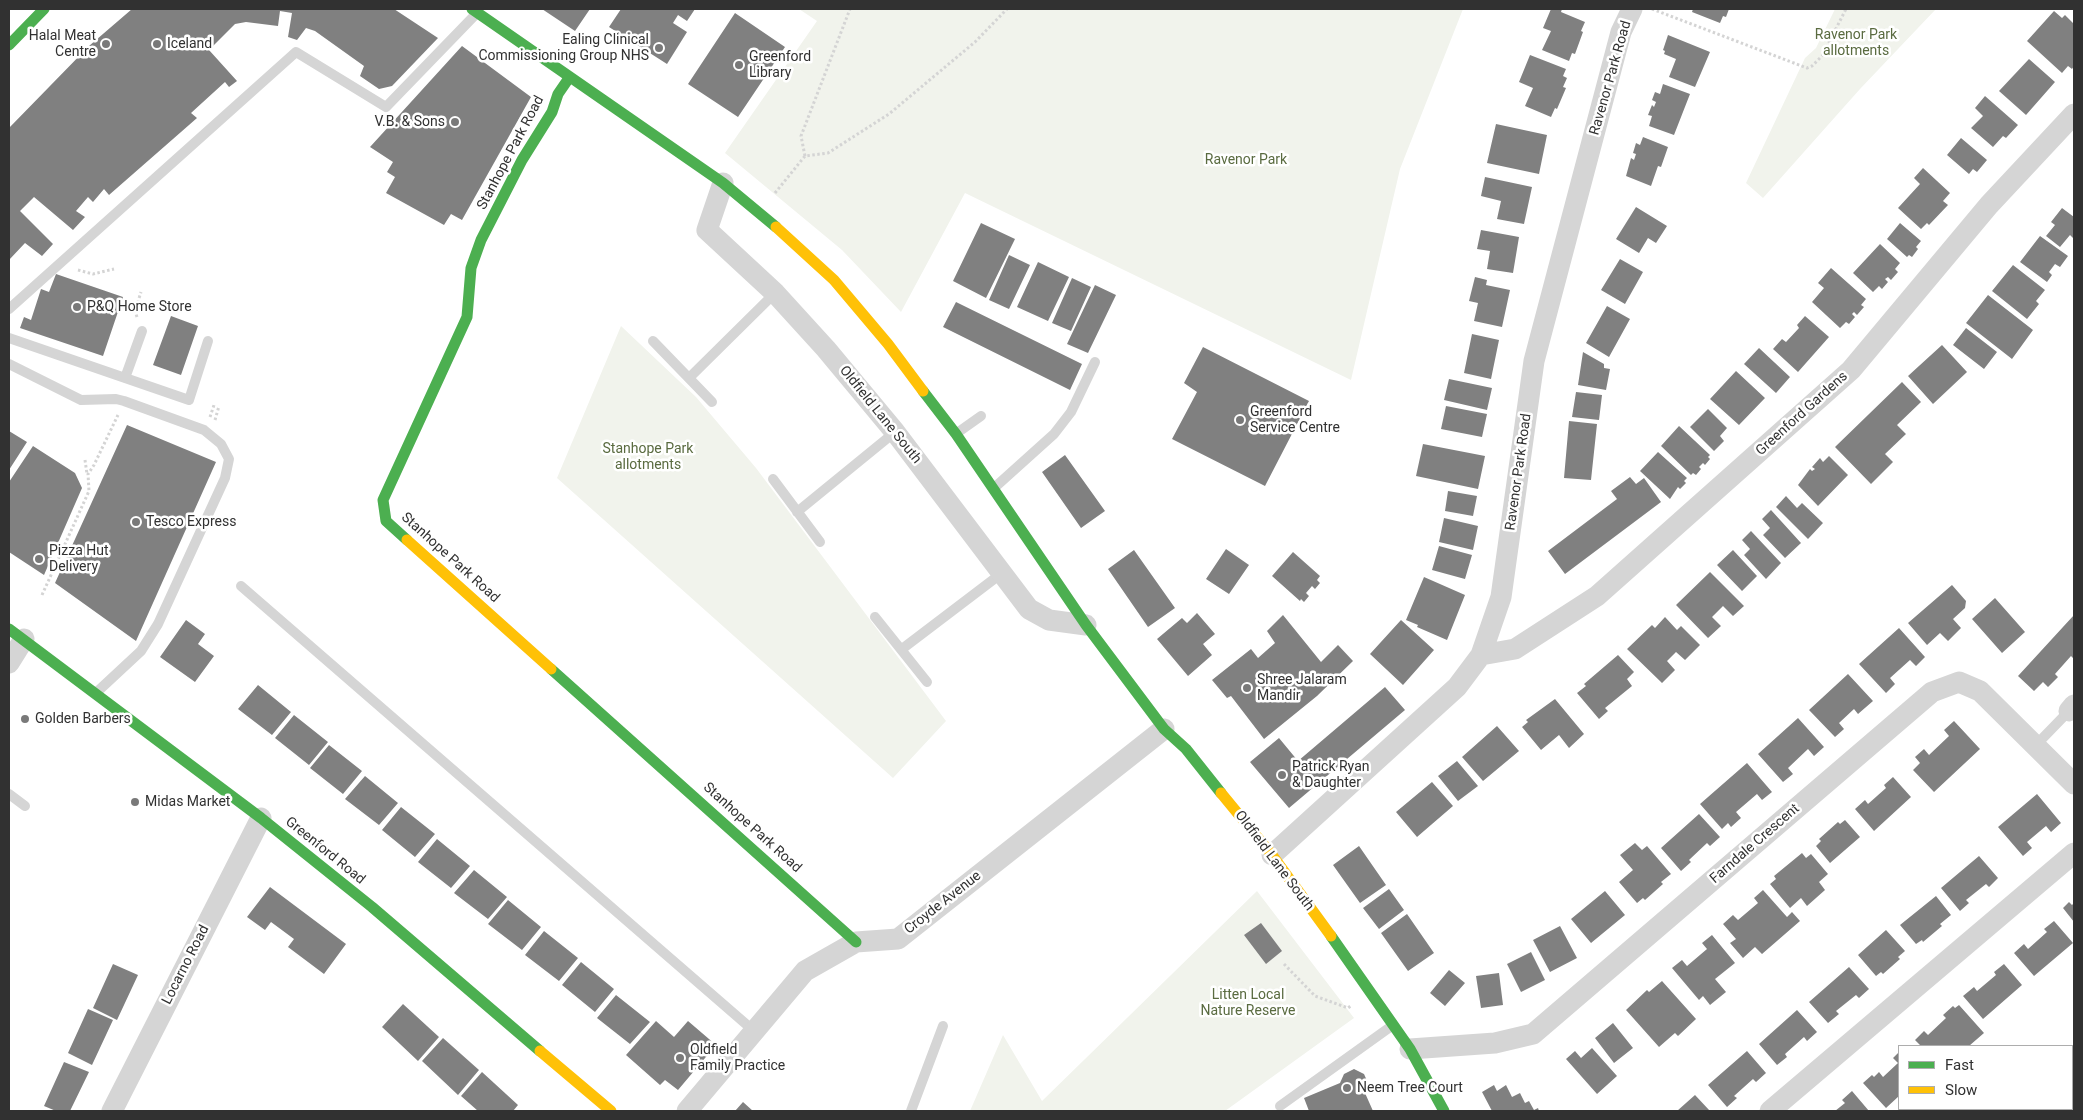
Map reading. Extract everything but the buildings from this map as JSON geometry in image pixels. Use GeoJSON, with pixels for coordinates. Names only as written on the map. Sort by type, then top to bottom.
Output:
{"type":"FeatureCollection","features":[{"type":"Feature","properties":{"kind":"street"},"geometry":{"type":"LineString","coordinates":[[9,44],[44,9]]}},
{"type":"Feature","properties":{"kind":"street","name":"Ravenor Park Road"},"geometry":{"type":"LineString","coordinates":[[1272,855],[1458,687],[1481,655],[1501,597],[1534,361],[1621,32],[1632,9]]}},
{"type":"Feature","properties":{"kind":"street","name":"Oldfield Lane South"},"geometry":{"type":"LineString","coordinates":[[475,11],[723,183],[760,212],[834,280],[888,344],[956,434],[1086,625],[1164,729],[1186,749],[1272,855],[1394,1025],[1410,1049],[1444,1111]]}},
{"type":"Feature","properties":{"kind":"street","name":"Stanhope Park Road"},"geometry":{"type":"LineString","coordinates":[[569,78],[558,94],[554,108],[522,160],[481,240],[471,268],[467,317],[383,500],[386,521],[856,942]]}},
{"type":"Feature","properties":{"kind":"street","name":"Greenford Gardens"},"geometry":{"type":"LineString","coordinates":[[1481,655],[1515,649],[1597,596],[1851,370],[1989,205],[2074,114]]}},
{"type":"Feature","properties":{"kind":"street","name":"Oldfield Lane South"},"geometry":{"type":"LineString","coordinates":[[723,183],[707,230],[775,293],[826,349],[895,432],[1028,609],[1049,620],[1086,625]]}},
{"type":"Feature","properties":{"kind":"street"},"geometry":{"type":"LineString","coordinates":[[9,663],[16,634]]}},
{"type":"Feature","properties":{"kind":"street","name":"Greenford Road"},"geometry":{"type":"LineString","coordinates":[[16,634],[261,818],[372,907],[611,1111]]}},
{"type":"Feature","properties":{"kind":"street","name":"Farndale Crescent"},"geometry":{"type":"LineString","coordinates":[[1410,1049],[1495,1043],[1533,1034],[1932,692],[1959,682],[1980,691],[2036,744],[2074,784]]}},
{"type":"Feature","properties":{"kind":"street","name":"Croyde Avenue"},"geometry":{"type":"LineString","coordinates":[[687,1111],[805,971],[856,942],[898,939],[1164,729]]}},
{"type":"Feature","properties":{"kind":"street","name":"Locarno Road"},"geometry":{"type":"LineString","coordinates":[[112,1111],[261,818]]}},
{"type":"Feature","properties":{"kind":"street"},"geometry":{"type":"LineString","coordinates":[[1770,1111],[2074,853]]}},
{"type":"Feature","properties":{"kind":"lane"},"geometry":{"type":"LineString","coordinates":[[9,309],[296,52],[386,108],[475,11]]}},
{"type":"Feature","properties":{"kind":"lane"},"geometry":{"type":"LineString","coordinates":[[689,378],[775,293]]}},
{"type":"Feature","properties":{"kind":"lane"},"geometry":{"type":"LineString","coordinates":[[125,378],[142,330]]}},
{"type":"Feature","properties":{"kind":"lane"},"geometry":{"type":"LineString","coordinates":[[9,338],[189,400],[208,342]]}},
{"type":"Feature","properties":{"kind":"lane"},"geometry":{"type":"LineString","coordinates":[[653,341],[712,402]]}},
{"type":"Feature","properties":{"kind":"lane"},"geometry":{"type":"LineString","coordinates":[[993,489],[1054,434],[1071,412],[1096,362]]}},
{"type":"Feature","properties":{"kind":"lane"},"geometry":{"type":"LineString","coordinates":[[9,364],[81,400],[116,399],[204,430],[221,444],[229,459],[225,478],[158,624],[141,651],[96,693]]}},
{"type":"Feature","properties":{"kind":"lane"},"geometry":{"type":"LineString","coordinates":[[956,434],[981,416]]}},
{"type":"Feature","properties":{"kind":"lane"},"geometry":{"type":"LineString","coordinates":[[797,512],[895,432]]}},
{"type":"Feature","properties":{"kind":"lane"},"geometry":{"type":"LineString","coordinates":[[772,479],[820,542]]}},
{"type":"Feature","properties":{"kind":"lane"},"geometry":{"type":"LineString","coordinates":[[902,649],[1002,573]]}},
{"type":"Feature","properties":{"kind":"lane"},"geometry":{"type":"LineString","coordinates":[[241,586],[754,1031]]}},
{"type":"Feature","properties":{"kind":"lane"},"geometry":{"type":"LineString","coordinates":[[875,617],[927,682]]}},
{"type":"Feature","properties":{"kind":"lane"},"geometry":{"type":"LineString","coordinates":[[2036,744],[2072,708]]}},
{"type":"Feature","properties":{"kind":"lane"},"geometry":{"type":"LineString","coordinates":[[9,794],[25,806]]}},
{"type":"Feature","properties":{"kind":"lane"},"geometry":{"type":"LineString","coordinates":[[1280,1106],[1394,1025]]}},
{"type":"Feature","properties":{"kind":"lane"},"geometry":{"type":"LineString","coordinates":[[910,1111],[943,1026]]}},
{"type":"Feature","properties":{"kind":"path"},"geometry":{"type":"LineString","coordinates":[[805,156],[801,136],[850,9]]}},
{"type":"Feature","properties":{"kind":"path"},"geometry":{"type":"LineString","coordinates":[[760,212],[805,156],[828,153],[889,114],[975,42],[1007,9]]}},
{"type":"Feature","properties":{"kind":"path"},"geometry":{"type":"LineString","coordinates":[[1652,9],[1807,68],[1812,66],[1822,56],[1846,9]]}},
{"type":"Feature","properties":{"kind":"path"},"geometry":{"type":"LineString","coordinates":[[63,260],[73,269],[93,274],[114,269]]}},
{"type":"Feature","properties":{"kind":"path"},"geometry":{"type":"LineString","coordinates":[[141,292],[135,311],[142,330]]}},
{"type":"Feature","properties":{"kind":"path"},"geometry":{"type":"LineString","coordinates":[[88,474],[124,401]]}},
{"type":"Feature","properties":{"kind":"path"},"geometry":{"type":"LineString","coordinates":[[214,421],[219,406]]}},
{"type":"Feature","properties":{"kind":"path"},"geometry":{"type":"LineString","coordinates":[[42,595],[89,491],[85,460]]}},
{"type":"Feature","properties":{"kind":"path"},"geometry":{"type":"LineString","coordinates":[[1284,964],[1315,996],[1348,1008]]}},
{"type":"Feature","properties":{"kind":"green space","name":"Ravenor Park"},"geometry":{"type":"Polygon","coordinates":[[[799,9],[1463,9],[1400,169],[1351,380],[965,193],[901,312],[842,250],[725,153],[817,21],[799,9]]]}},
{"type":"Feature","properties":{"kind":"green space","name":"Ravenor Park allotments"},"geometry":{"type":"Polygon","coordinates":[[[1835,9],[1936,9],[1860,89],[1763,198],[1746,183],[1805,58],[1816,48],[1835,9]]]}},
{"type":"Feature","properties":{"kind":"green space","name":"Stanhope Park allotments"},"geometry":{"type":"Polygon","coordinates":[[[621,326],[696,397],[756,468],[946,721],[893,778],[557,478],[621,326]]]}},
{"type":"Feature","properties":{"kind":"green space","name":"Litten Local Nature Reserve"},"geometry":{"type":"Polygon","coordinates":[[[1257,891],[1354,1018],[1225,1111],[970,1111],[1003,1035],[1042,1101],[1257,891]]]}},
{"type":"Feature","properties":{"kind":"traffic: fast"},"geometry":{"type":"LineString","coordinates":[[9,45],[44,9]]}},
{"type":"Feature","properties":{"kind":"traffic: fast"},"geometry":{"type":"LineString","coordinates":[[472,9],[723,183],[776,227]]}},
{"type":"Feature","properties":{"kind":"traffic: fast"},"geometry":{"type":"LineString","coordinates":[[407,540],[386,521],[383,500],[467,317],[471,268],[481,240],[522,160],[552,112],[558,94],[569,78]]}},
{"type":"Feature","properties":{"kind":"traffic: fast"},"geometry":{"type":"LineString","coordinates":[[923,391],[956,434],[1086,625],[1164,729],[1186,749],[1221,793]]}},
{"type":"Feature","properties":{"kind":"traffic: fast"},"geometry":{"type":"LineString","coordinates":[[9,629],[261,818],[372,907],[540,1051]]}},
{"type":"Feature","properties":{"kind":"traffic: fast"},"geometry":{"type":"LineString","coordinates":[[551,669],[856,942]]}},
{"type":"Feature","properties":{"kind":"traffic: fast"},"geometry":{"type":"LineString","coordinates":[[1331,936],[1410,1049],[1444,1111]]}},
{"type":"Feature","properties":{"kind":"traffic: slow"},"geometry":{"type":"LineString","coordinates":[[776,227],[834,280],[888,344],[923,391]]}},
{"type":"Feature","properties":{"kind":"traffic: slow"},"geometry":{"type":"LineString","coordinates":[[407,540],[551,669]]}},
{"type":"Feature","properties":{"kind":"traffic: slow"},"geometry":{"type":"LineString","coordinates":[[1221,793],[1272,855],[1331,936]]}},
{"type":"Feature","properties":{"kind":"traffic: slow"},"geometry":{"type":"LineString","coordinates":[[540,1051],[611,1111]]}},
{"type":"Feature","properties":{"kind":"place","name":"Halal Meat Centre"},"geometry":{"type":"Point","coordinates":[106,44]}},
{"type":"Feature","properties":{"kind":"place","name":"Iceland"},"geometry":{"type":"Point","coordinates":[157,44]}},
{"type":"Feature","properties":{"kind":"place","name":"Ealing Clinical Commissioning Group NHS"},"geometry":{"type":"Point","coordinates":[659,48]}},
{"type":"Feature","properties":{"kind":"place","name":"Greenford Library"},"geometry":{"type":"Point","coordinates":[739,65]}},
{"type":"Feature","properties":{"kind":"place","name":"V.B. & Sons"},"geometry":{"type":"Point","coordinates":[455,122]}},
{"type":"Feature","properties":{"kind":"place","name":"P&Q Home Store"},"geometry":{"type":"Point","coordinates":[77,307]}},
{"type":"Feature","properties":{"kind":"place","name":"Greenford Service Centre"},"geometry":{"type":"Point","coordinates":[1240,420]}},
{"type":"Feature","properties":{"kind":"place","name":"Tesco Express"},"geometry":{"type":"Point","coordinates":[136,522]}},
{"type":"Feature","properties":{"kind":"place","name":"Pizza Hut Delivery"},"geometry":{"type":"Point","coordinates":[39,559]}},
{"type":"Feature","properties":{"kind":"place","name":"Shree Jalaram Mandir"},"geometry":{"type":"Point","coordinates":[1247,688]}},
{"type":"Feature","properties":{"kind":"place","name":"Golden Barbers"},"geometry":{"type":"Point","coordinates":[25,719]}},
{"type":"Feature","properties":{"kind":"place","name":"Patrick Ryan & Daughter"},"geometry":{"type":"Point","coordinates":[1282,775]}},
{"type":"Feature","properties":{"kind":"place","name":"Midas Market"},"geometry":{"type":"Point","coordinates":[135,802]}},
{"type":"Feature","properties":{"kind":"place","name":"Oldfield Family Practice"},"geometry":{"type":"Point","coordinates":[680,1058]}},
{"type":"Feature","properties":{"kind":"place","name":"Neem Tree Court"},"geometry":{"type":"Point","coordinates":[1347,1088]}}]}
